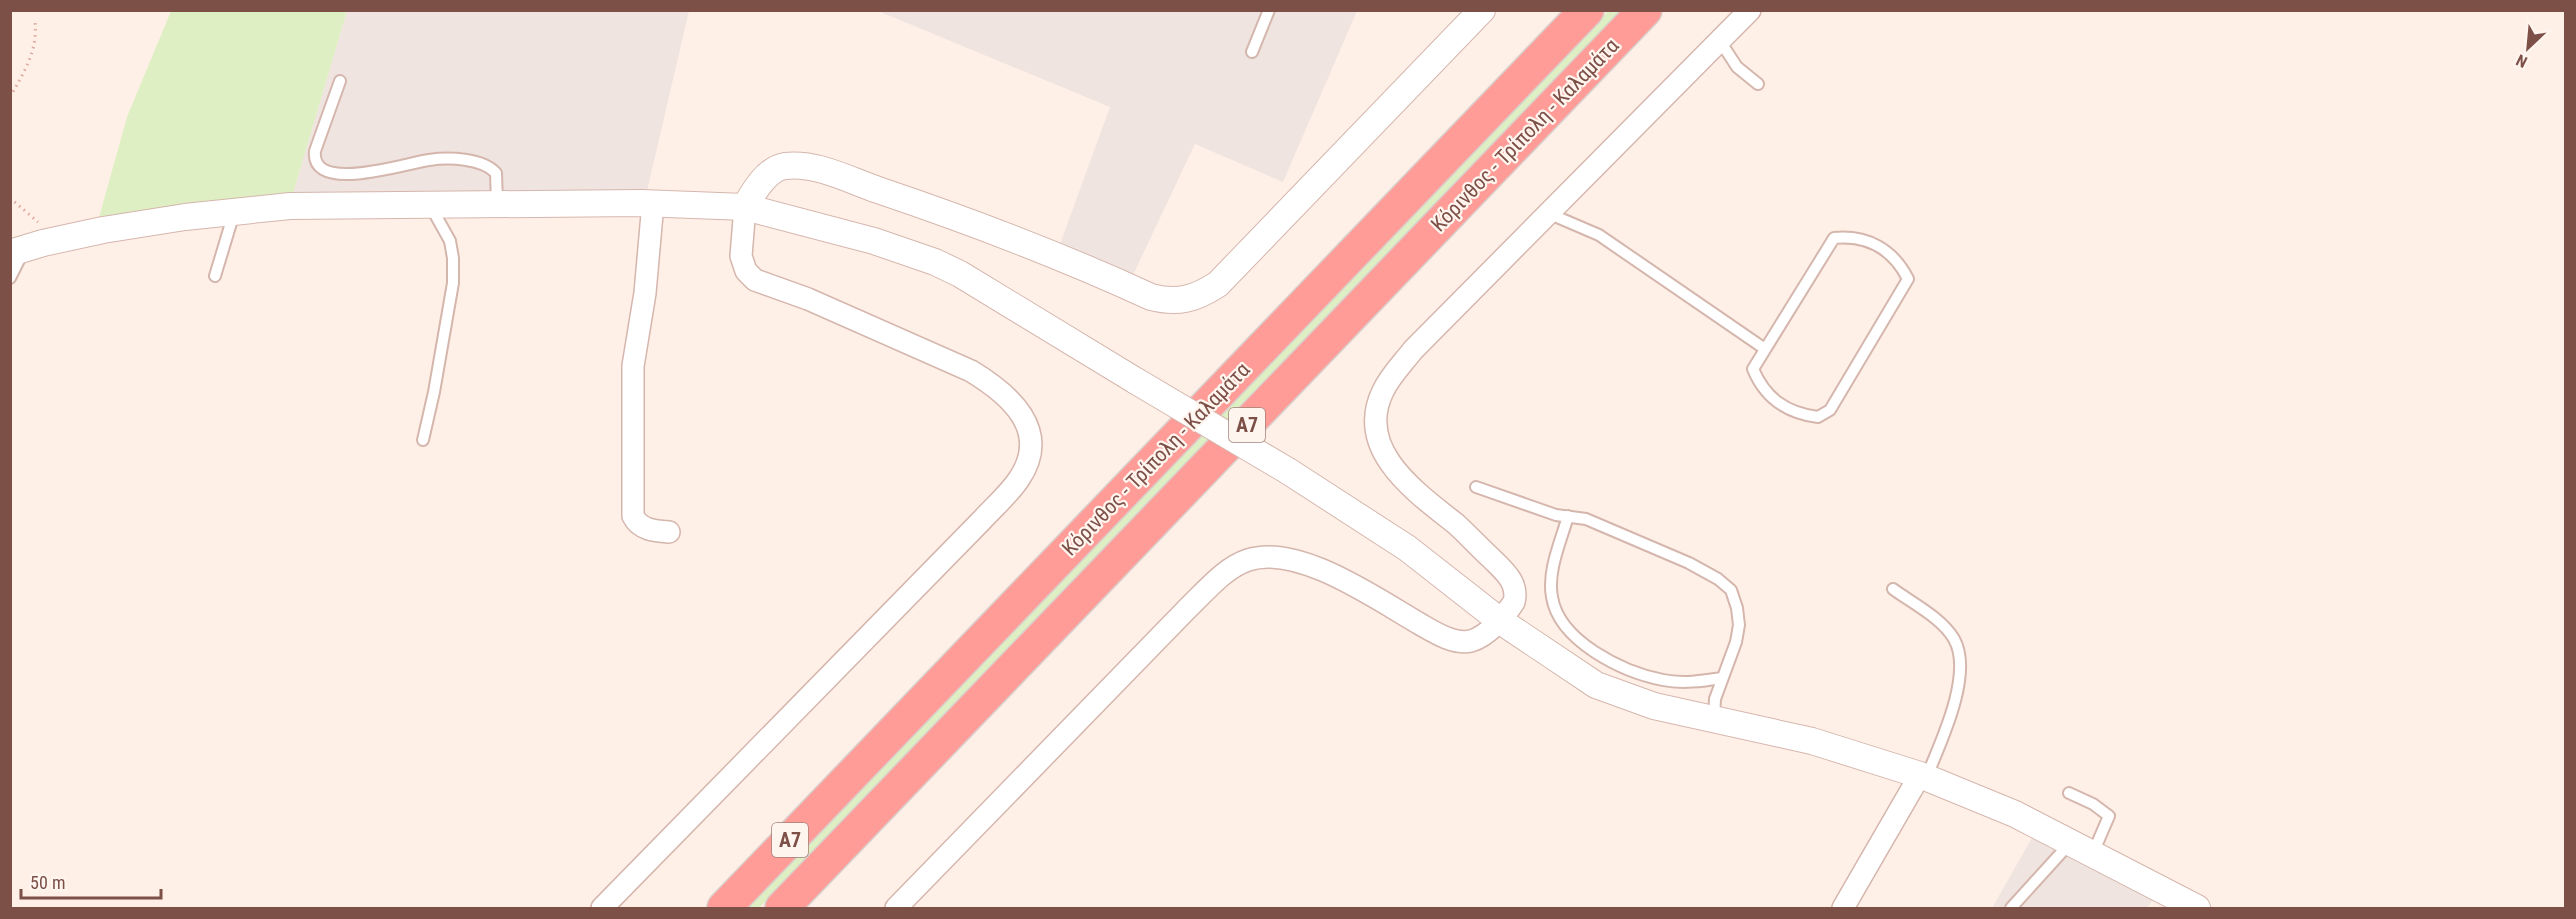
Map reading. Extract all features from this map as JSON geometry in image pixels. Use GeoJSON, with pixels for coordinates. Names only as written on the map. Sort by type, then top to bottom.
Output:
{"type":"FeatureCollection","features":[{"type":"Feature","properties":{"kind":"highway","name":"Κόρινθος - Τρίπολη - Καλαμάτα"},"geometry":{"type":"LineString","coordinates":[[724,909],[1587,10]]}},
{"type":"Feature","properties":{"kind":"highway","name":"Κόρινθος - Τρίπολη - Καλαμάτα"},"geometry":{"type":"LineString","coordinates":[[782,909],[1645,10]]}},
{"type":"Feature","properties":{"kind":"street"},"geometry":{"type":"LineString","coordinates":[[602,909],[981,520],[1019,478],[1028,459],[1030,442],[1025,422],[1017,405],[993,384],[971,371],[841,313],[755,280],[746,271],[741,256],[744,207],[771,173],[783,166],[816,168],[958,217],[1151,297],[1169,302],[1187,300],[1218,284],[1482,10]]}},
{"type":"Feature","properties":{"kind":"street"},"geometry":{"type":"LineString","coordinates":[[896,909],[1187,609],[1218,580],[1244,562],[1267,557],[1283,558],[1316,568],[1436,633],[1459,641],[1469,642],[1480,637],[1499,620],[1514,602],[1512,582],[1458,526],[1400,478],[1383,449],[1377,415],[1383,392],[1413,350],[1750,10]]}},
{"type":"Feature","properties":{"kind":"street"},"geometry":{"type":"LineString","coordinates":[[653,203],[645,293],[633,366],[633,516],[636,522],[649,530],[669,532]]}},
{"type":"Feature","properties":{"kind":"street"},"geometry":{"type":"LineString","coordinates":[[26,248],[115,228],[234,212],[290,206],[430,204],[653,203],[744,207],[874,241],[935,262],[960,274],[1288,471],[1407,548],[1499,620],[1596,685],[1654,706],[1812,741],[1923,776],[2006,810],[2082,847],[2197,909]]}},
{"type":"Feature","properties":{"kind":"street"},"geometry":{"type":"LineString","coordinates":[[1843,909],[1923,776]]}},
{"type":"Feature","properties":{"kind":"lane"},"geometry":{"type":"LineString","coordinates":[[1252,52],[1269,10]]}},
{"type":"Feature","properties":{"kind":"lane"},"geometry":{"type":"LineString","coordinates":[[1720,41],[1737,67],[1758,84]]}},
{"type":"Feature","properties":{"kind":"lane"},"geometry":{"type":"LineString","coordinates":[[340,81],[315,151],[314,159],[318,166],[335,175],[382,170],[431,160],[475,162],[492,168],[496,173],[497,204]]}},
{"type":"Feature","properties":{"kind":"lane"},"geometry":{"type":"LineString","coordinates":[[423,440],[453,283],[450,241],[430,204]]}},
{"type":"Feature","properties":{"kind":"lane"},"geometry":{"type":"LineString","coordinates":[[215,276],[234,212]]}},
{"type":"Feature","properties":{"kind":"lane"},"geometry":{"type":"LineString","coordinates":[[1550,214],[1599,235],[1765,349]]}},
{"type":"Feature","properties":{"kind":"lane"},"geometry":{"type":"LineString","coordinates":[[1834,238],[1858,238],[1869,241],[1889,253],[1903,269],[1908,279],[1830,410],[1818,417],[1805,415],[1782,406],[1764,390],[1752,369],[1765,349],[1834,238]]}},
{"type":"Feature","properties":{"kind":"lane"},"geometry":{"type":"LineString","coordinates":[[10,278],[26,248]]}},
{"type":"Feature","properties":{"kind":"lane"},"geometry":{"type":"LineString","coordinates":[[1476,487],[1568,516],[1586,519],[1689,563],[1718,579],[1731,590],[1737,608],[1739,625],[1736,642],[1715,699],[1714,718]]}},
{"type":"Feature","properties":{"kind":"lane"},"geometry":{"type":"LineString","coordinates":[[1568,516],[1554,567],[1551,594],[1562,624],[1576,638],[1620,667],[1664,680],[1694,682],[1722,678]]}},
{"type":"Feature","properties":{"kind":"lane"},"geometry":{"type":"LineString","coordinates":[[1893,589],[1945,627],[1957,648],[1958,687],[1953,711],[1923,776]]}},
{"type":"Feature","properties":{"kind":"lane"},"geometry":{"type":"LineString","coordinates":[[2012,909],[2082,847],[2109,816],[2093,804],[2069,793]]}},
{"type":"Feature","properties":{"kind":"path"},"geometry":{"type":"LineString","coordinates":[[10,97],[34,51],[37,37],[35,22]]}},
{"type":"Feature","properties":{"kind":"path"},"geometry":{"type":"LineString","coordinates":[[10,198],[42,226],[26,248]]}},
{"type":"Feature","properties":{"kind":"shaded area"},"geometry":{"type":"Polygon","coordinates":[[[347,11],[689,11],[647,191],[291,200],[347,11]]]}},
{"type":"Feature","properties":{"kind":"shaded area"},"geometry":{"type":"Polygon","coordinates":[[[878,11],[1357,11],[1283,182],[1195,144],[1133,275],[1060,244],[1110,107],[878,11]]]}},
{"type":"Feature","properties":{"kind":"shaded area"},"geometry":{"type":"Polygon","coordinates":[[[2033,836],[2155,897],[2147,908],[1992,908],[2033,836]]]}},
{"type":"Feature","properties":{"kind":"green space"},"geometry":{"type":"Polygon","coordinates":[[[171,11],[347,11],[291,200],[98,221],[127,117],[171,11]]]}},
{"type":"Feature","properties":{"kind":"green space"},"geometry":{"type":"Polygon","coordinates":[[[1608,11],[1622,11],[759,908],[745,908],[1608,11]]]}}]}
